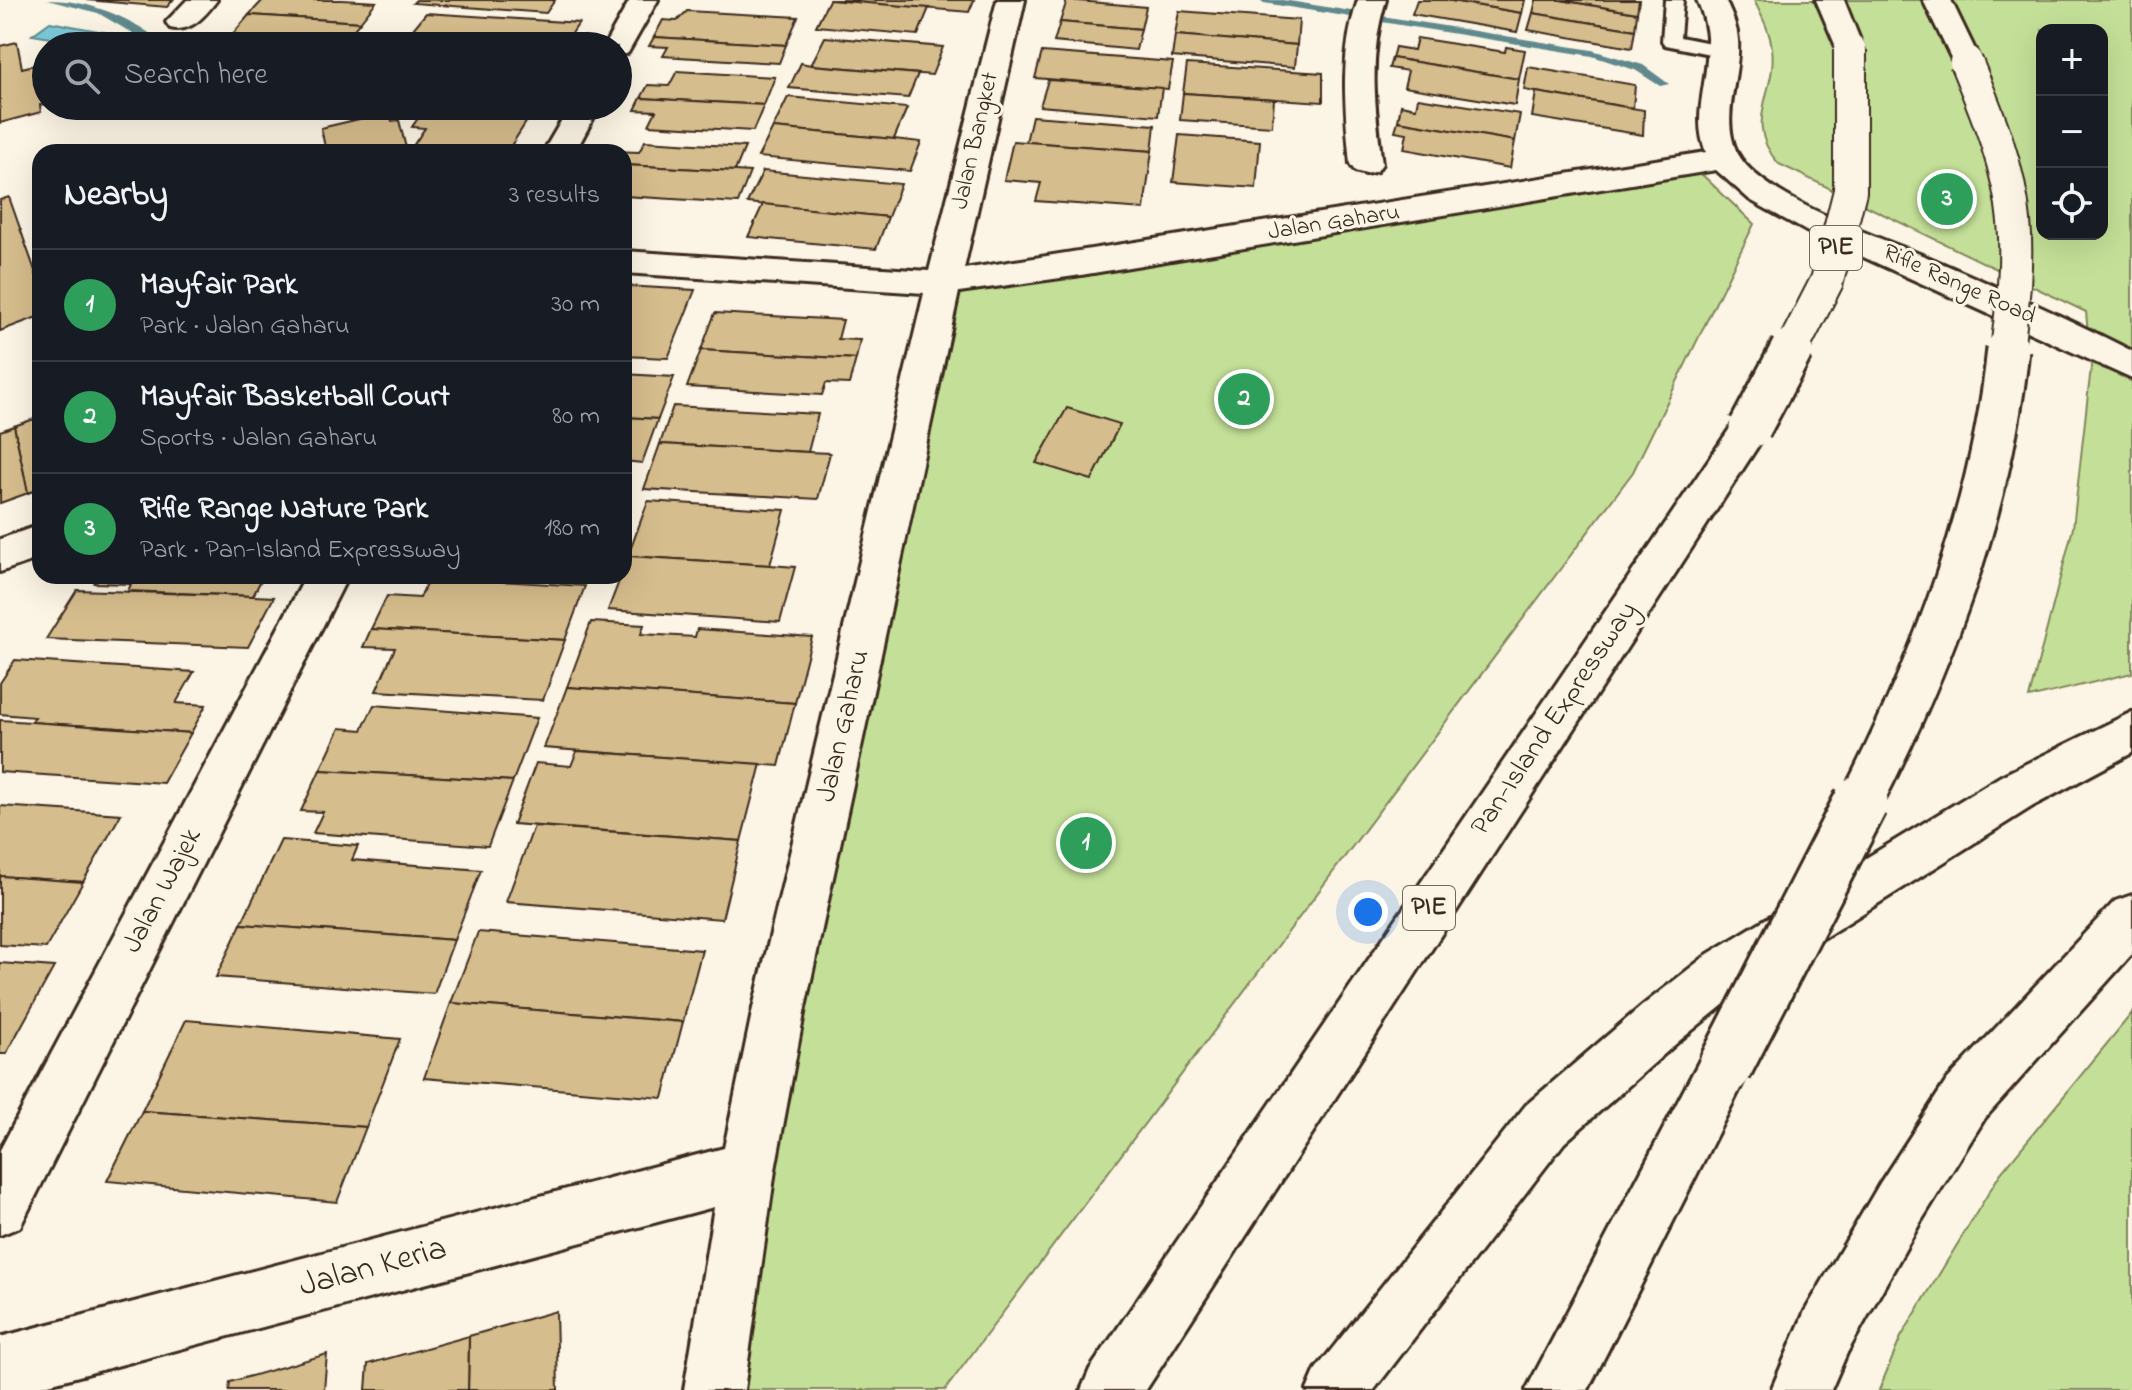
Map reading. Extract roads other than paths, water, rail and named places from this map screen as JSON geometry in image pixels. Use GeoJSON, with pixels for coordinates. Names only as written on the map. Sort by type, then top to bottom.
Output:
{"type":"FeatureCollection","features":[{"type":"Feature","properties":{"kind":"main road"},"geometry":{"type":"LineString","coordinates":[[180,22],[203,0]]}},
{"type":"Feature","properties":{"kind":"main road"},"geometry":{"type":"LineString","coordinates":[[626,32],[644,0]]}},
{"type":"Feature","properties":{"kind":"main road","name":"Jalan Bangket"},"geometry":{"type":"LineString","coordinates":[[945,283],[1011,0]]}},
{"type":"Feature","properties":{"kind":"main road"},"geometry":{"type":"LineString","coordinates":[[1711,0],[1723,31],[1725,51],[1716,115],[1723,159]]}},
{"type":"Feature","properties":{"kind":"main road","name":"Pan-Island Expressway"},"geometry":{"type":"LineString","coordinates":[[1111,1390],[1750,428],[1827,281],[1850,191],[1850,50],[1830,0]]}},
{"type":"Feature","properties":{"kind":"main road"},"geometry":{"type":"LineString","coordinates":[[1556,1390],[1905,715],[1959,572],[1991,458],[2012,312],[2014,221],[2005,170],[1991,124],[1951,25],[1937,0]]}},
{"type":"Feature","properties":{"kind":"main road"},"geometry":{"type":"LineString","coordinates":[[1366,164],[1356,71],[1367,11]]}},
{"type":"Feature","properties":{"kind":"main road"},"geometry":{"type":"LineString","coordinates":[[564,144],[577,120]]}},
{"type":"Feature","properties":{"kind":"main road","name":"Jalan Gaharu"},"geometry":{"type":"LineString","coordinates":[[632,263],[945,283],[1075,265],[1723,159]]}},
{"type":"Feature","properties":{"kind":"main road","name":"Rifle Range Road"},"geometry":{"type":"LineString","coordinates":[[1723,159],[1750,184],[1788,208],[2060,330],[2132,366]]}},
{"type":"Feature","properties":{"kind":"main road","name":"Jalan Gaharu"},"geometry":{"type":"LineString","coordinates":[[714,1390],[747,1170],[779,1008],[945,283]]}},
{"type":"Feature","properties":{"kind":"main road"},"geometry":{"type":"LineString","coordinates":[[0,556],[32,544]]}},
{"type":"Feature","properties":{"kind":"main road","name":"Jalan Wajek"},"geometry":{"type":"LineString","coordinates":[[0,1207],[323,584]]}},
{"type":"Feature","properties":{"kind":"main road"},"geometry":{"type":"LineString","coordinates":[[1337,1390],[1545,1124],[1661,1023],[1726,971],[2017,791],[2132,731]]}},
{"type":"Feature","properties":{"kind":"main road"},"geometry":{"type":"LineString","coordinates":[[1801,1390],[1834,1319],[1900,1203],[1966,1099],[2132,918]]}},
{"type":"Feature","properties":{"kind":"main road","name":"Jalan Keria"},"geometry":{"type":"LineString","coordinates":[[0,1367],[747,1170]]}},
{"type":"Feature","properties":{"kind":"lane"},"geometry":{"type":"LineString","coordinates":[[1674,0],[1671,41],[1725,51]]}},
{"type":"Feature","properties":{"kind":"water"},"geometry":{"type":"Polygon","coordinates":[[[50,22],[104,32],[36,32],[50,22]]]}},
{"type":"Feature","properties":{"kind":"waterway"},"geometry":{"type":"LineString","coordinates":[[52,0],[101,11],[137,32]]}},
{"type":"Feature","properties":{"kind":"waterway"},"geometry":{"type":"LineString","coordinates":[[1264,0],[1592,53],[1639,68],[1664,84]]}},
{"type":"Feature","properties":{"kind":"place","name":"Rifle Range Nature Park"},"geometry":{"type":"Point","coordinates":[1947,199]}},
{"type":"Feature","properties":{"kind":"place","name":"Mayfair Basketball Court"},"geometry":{"type":"Point","coordinates":[1244,399]}},
{"type":"Feature","properties":{"kind":"place","name":"Mayfair Park"},"geometry":{"type":"Point","coordinates":[1086,843]}}]}
